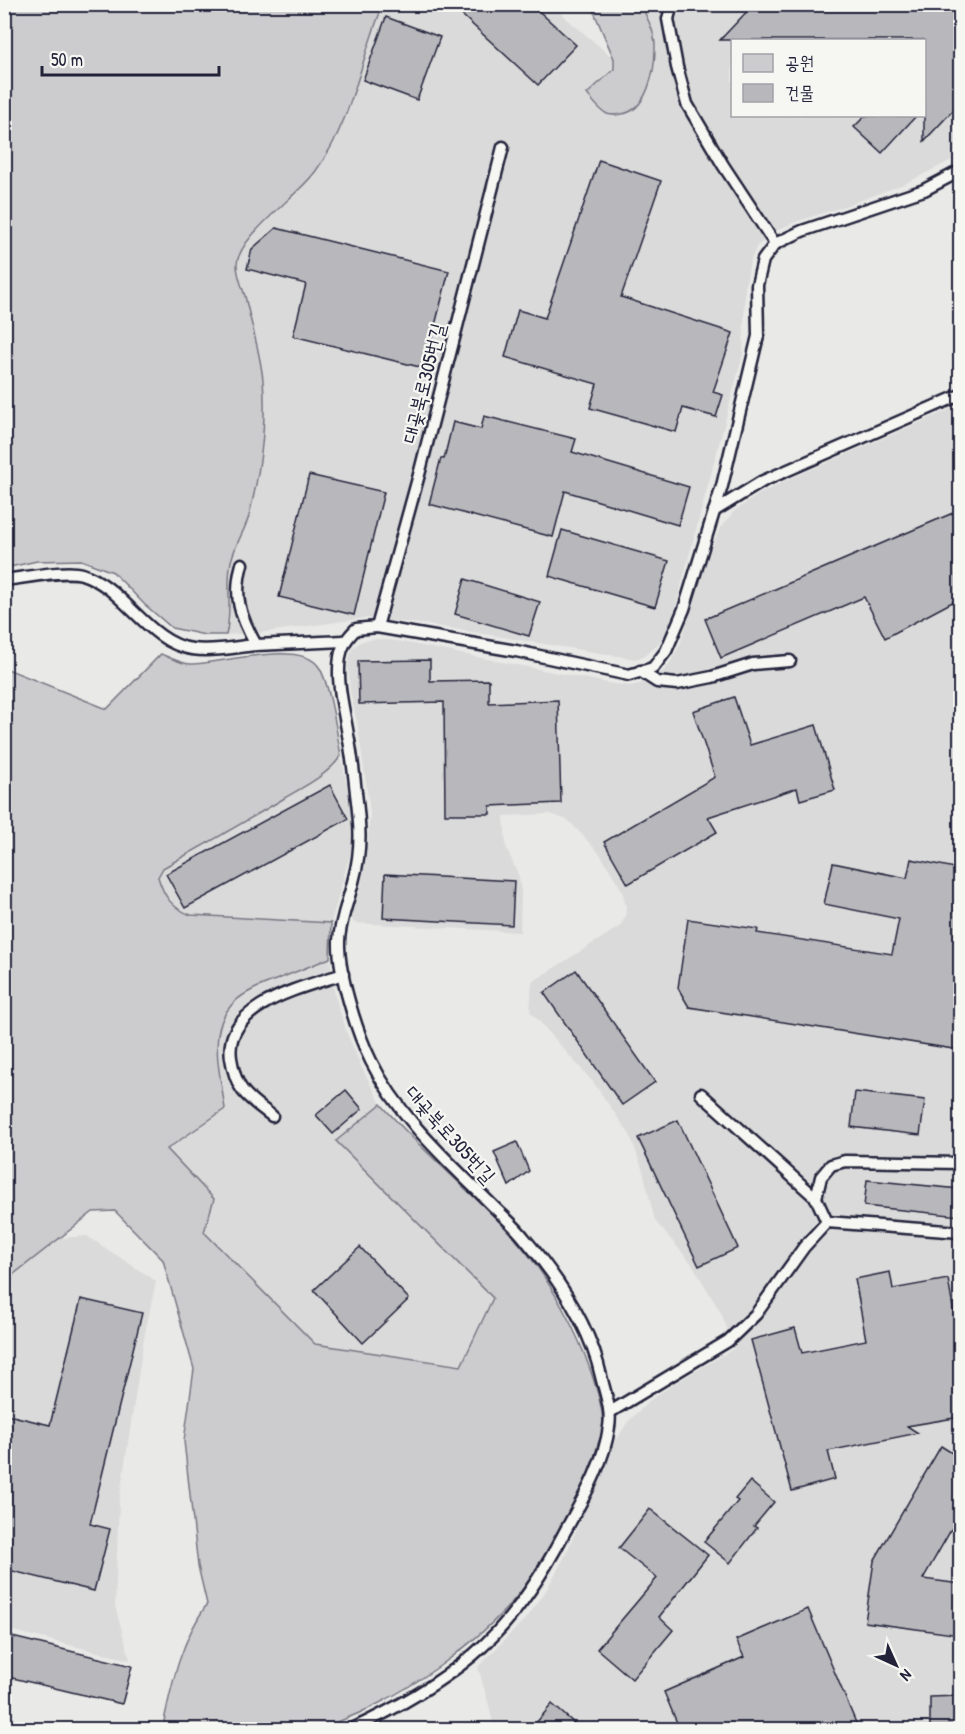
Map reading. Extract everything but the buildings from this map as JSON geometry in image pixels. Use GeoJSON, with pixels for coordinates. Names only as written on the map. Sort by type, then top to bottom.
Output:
{"type":"FeatureCollection","features":[{"type":"Feature","properties":{"kind":"lane"},"geometry":{"type":"LineString","coordinates":[[672,4],[668,19],[676,67],[687,104],[723,165],[775,244]]}},
{"type":"Feature","properties":{"kind":"lane","name":"대곶북로305번길"},"geometry":{"type":"LineString","coordinates":[[377,627],[420,471],[503,147]]}},
{"type":"Feature","properties":{"kind":"lane"},"geometry":{"type":"LineString","coordinates":[[4,580],[58,573],[80,573],[99,581],[153,629],[173,642],[190,649],[344,641],[356,629],[377,627],[516,651],[629,675],[652,668],[666,651],[684,609],[714,511],[758,336],[757,285],[763,260],[775,244],[802,231],[924,190],[960,171]]}},
{"type":"Feature","properties":{"kind":"lane"},"geometry":{"type":"LineString","coordinates":[[714,511],[763,481],[960,395]]}},
{"type":"Feature","properties":{"kind":"lane"},"geometry":{"type":"LineString","coordinates":[[242,564],[237,581],[238,599],[241,615],[256,645]]}},
{"type":"Feature","properties":{"kind":"lane","name":"대곶북로305번길"},"geometry":{"type":"LineString","coordinates":[[344,641],[339,658],[340,686],[352,753],[361,834],[355,877],[342,918],[339,944],[343,974],[354,1015],[370,1060],[394,1101],[427,1139],[525,1238],[557,1282],[583,1325],[599,1365],[610,1413],[603,1453],[582,1499],[534,1586],[511,1615],[474,1654],[427,1689],[350,1730]]}},
{"type":"Feature","properties":{"kind":"lane"},"geometry":{"type":"LineString","coordinates":[[640,671],[657,682],[676,684],[712,677],[753,664],[790,661]]}},
{"type":"Feature","properties":{"kind":"lane"},"geometry":{"type":"LineString","coordinates":[[272,1116],[247,1096],[234,1077],[230,1052],[236,1027],[252,1011],[282,994],[343,974]]}},
{"type":"Feature","properties":{"kind":"lane"},"geometry":{"type":"LineString","coordinates":[[701,1094],[816,1198],[827,1222]]}},
{"type":"Feature","properties":{"kind":"lane"},"geometry":{"type":"LineString","coordinates":[[816,1198],[821,1177],[831,1165],[845,1161],[960,1163]]}},
{"type":"Feature","properties":{"kind":"lane"},"geometry":{"type":"LineString","coordinates":[[610,1413],[728,1341],[756,1314],[804,1246],[827,1222]]}},
{"type":"Feature","properties":{"kind":"lane"},"geometry":{"type":"LineString","coordinates":[[827,1222],[960,1232]]}},
{"type":"Feature","properties":{"kind":"shaded area"},"geometry":{"type":"Polygon","coordinates":[[[383,5],[551,5],[614,59],[614,69],[587,94],[645,95],[656,47],[652,30],[641,5],[960,5],[960,156],[906,183],[793,223],[776,231],[757,246],[750,262],[745,288],[743,354],[675,609],[658,645],[644,656],[635,659],[430,625],[365,618],[266,632],[226,635],[230,621],[230,565],[248,517],[264,409],[260,357],[237,265],[242,250],[252,234],[292,198],[314,174],[330,151],[346,115],[375,23],[383,5]]]}},
{"type":"Feature","properties":{"kind":"shaded area"},"geometry":{"type":"Polygon","coordinates":[[[960,405],[960,1729],[494,1729],[478,1667],[529,1615],[547,1589],[564,1558],[615,1442],[627,1423],[649,1401],[735,1348],[721,1313],[692,1264],[655,1221],[643,1171],[630,1135],[593,1082],[530,1011],[532,982],[619,927],[625,918],[626,906],[622,890],[600,854],[568,820],[550,814],[504,816],[506,847],[519,877],[520,932],[354,923],[350,916],[360,890],[366,860],[370,812],[358,727],[350,691],[348,664],[352,648],[362,641],[376,639],[397,641],[608,683],[630,686],[643,683],[659,675],[669,665],[680,644],[711,549],[720,528],[734,511],[761,493],[787,480],[960,405]]]}},
{"type":"Feature","properties":{"kind":"shaded area"},"geometry":{"type":"Polygon","coordinates":[[[341,756],[354,821],[353,843],[331,923],[191,915],[180,911],[169,902],[158,877],[162,868],[334,766],[341,756]]]}},
{"type":"Feature","properties":{"kind":"shaded area"},"geometry":{"type":"Polygon","coordinates":[[[330,958],[335,996],[347,1033],[381,1104],[337,1141],[493,1298],[461,1366],[315,1344],[204,1232],[167,1149],[225,1109],[218,1065],[218,1037],[222,1018],[231,1004],[245,992],[330,958]]]}},
{"type":"Feature","properties":{"kind":"shaded area"},"geometry":{"type":"Polygon","coordinates":[[[87,1236],[156,1281],[144,1338],[119,1502],[115,1606],[130,1660],[5,1629],[4,1281],[59,1238],[87,1236]]]}},
{"type":"Feature","properties":{"kind":"green space"},"geometry":{"type":"Polygon","coordinates":[[[5,4],[383,5],[347,112],[328,153],[307,182],[257,229],[240,254],[237,265],[260,359],[264,414],[262,448],[253,499],[230,567],[229,618],[226,635],[205,635],[172,628],[144,604],[113,572],[81,560],[37,561],[5,568],[5,4]]]}},
{"type":"Feature","properties":{"kind":"green space"},"geometry":{"type":"Polygon","coordinates":[[[591,5],[641,5],[654,37],[653,68],[648,89],[637,106],[618,115],[607,114],[587,94],[614,69],[614,59],[591,5]]]}},
{"type":"Feature","properties":{"kind":"green space"},"geometry":{"type":"Polygon","coordinates":[[[161,654],[191,664],[278,654],[310,659],[319,667],[327,685],[341,756],[314,780],[163,868],[158,877],[170,901],[191,915],[331,923],[330,958],[247,992],[226,1013],[221,1023],[217,1044],[225,1109],[167,1149],[214,1199],[204,1232],[315,1344],[461,1366],[493,1298],[336,1141],[381,1104],[492,1214],[536,1265],[563,1309],[585,1355],[602,1412],[602,1433],[587,1477],[545,1555],[518,1595],[495,1620],[439,1667],[375,1705],[315,1729],[167,1729],[164,1721],[175,1675],[185,1646],[207,1604],[198,1566],[184,1441],[194,1369],[163,1260],[115,1211],[93,1212],[5,1281],[5,668],[107,709],[161,654]]]}}]}
